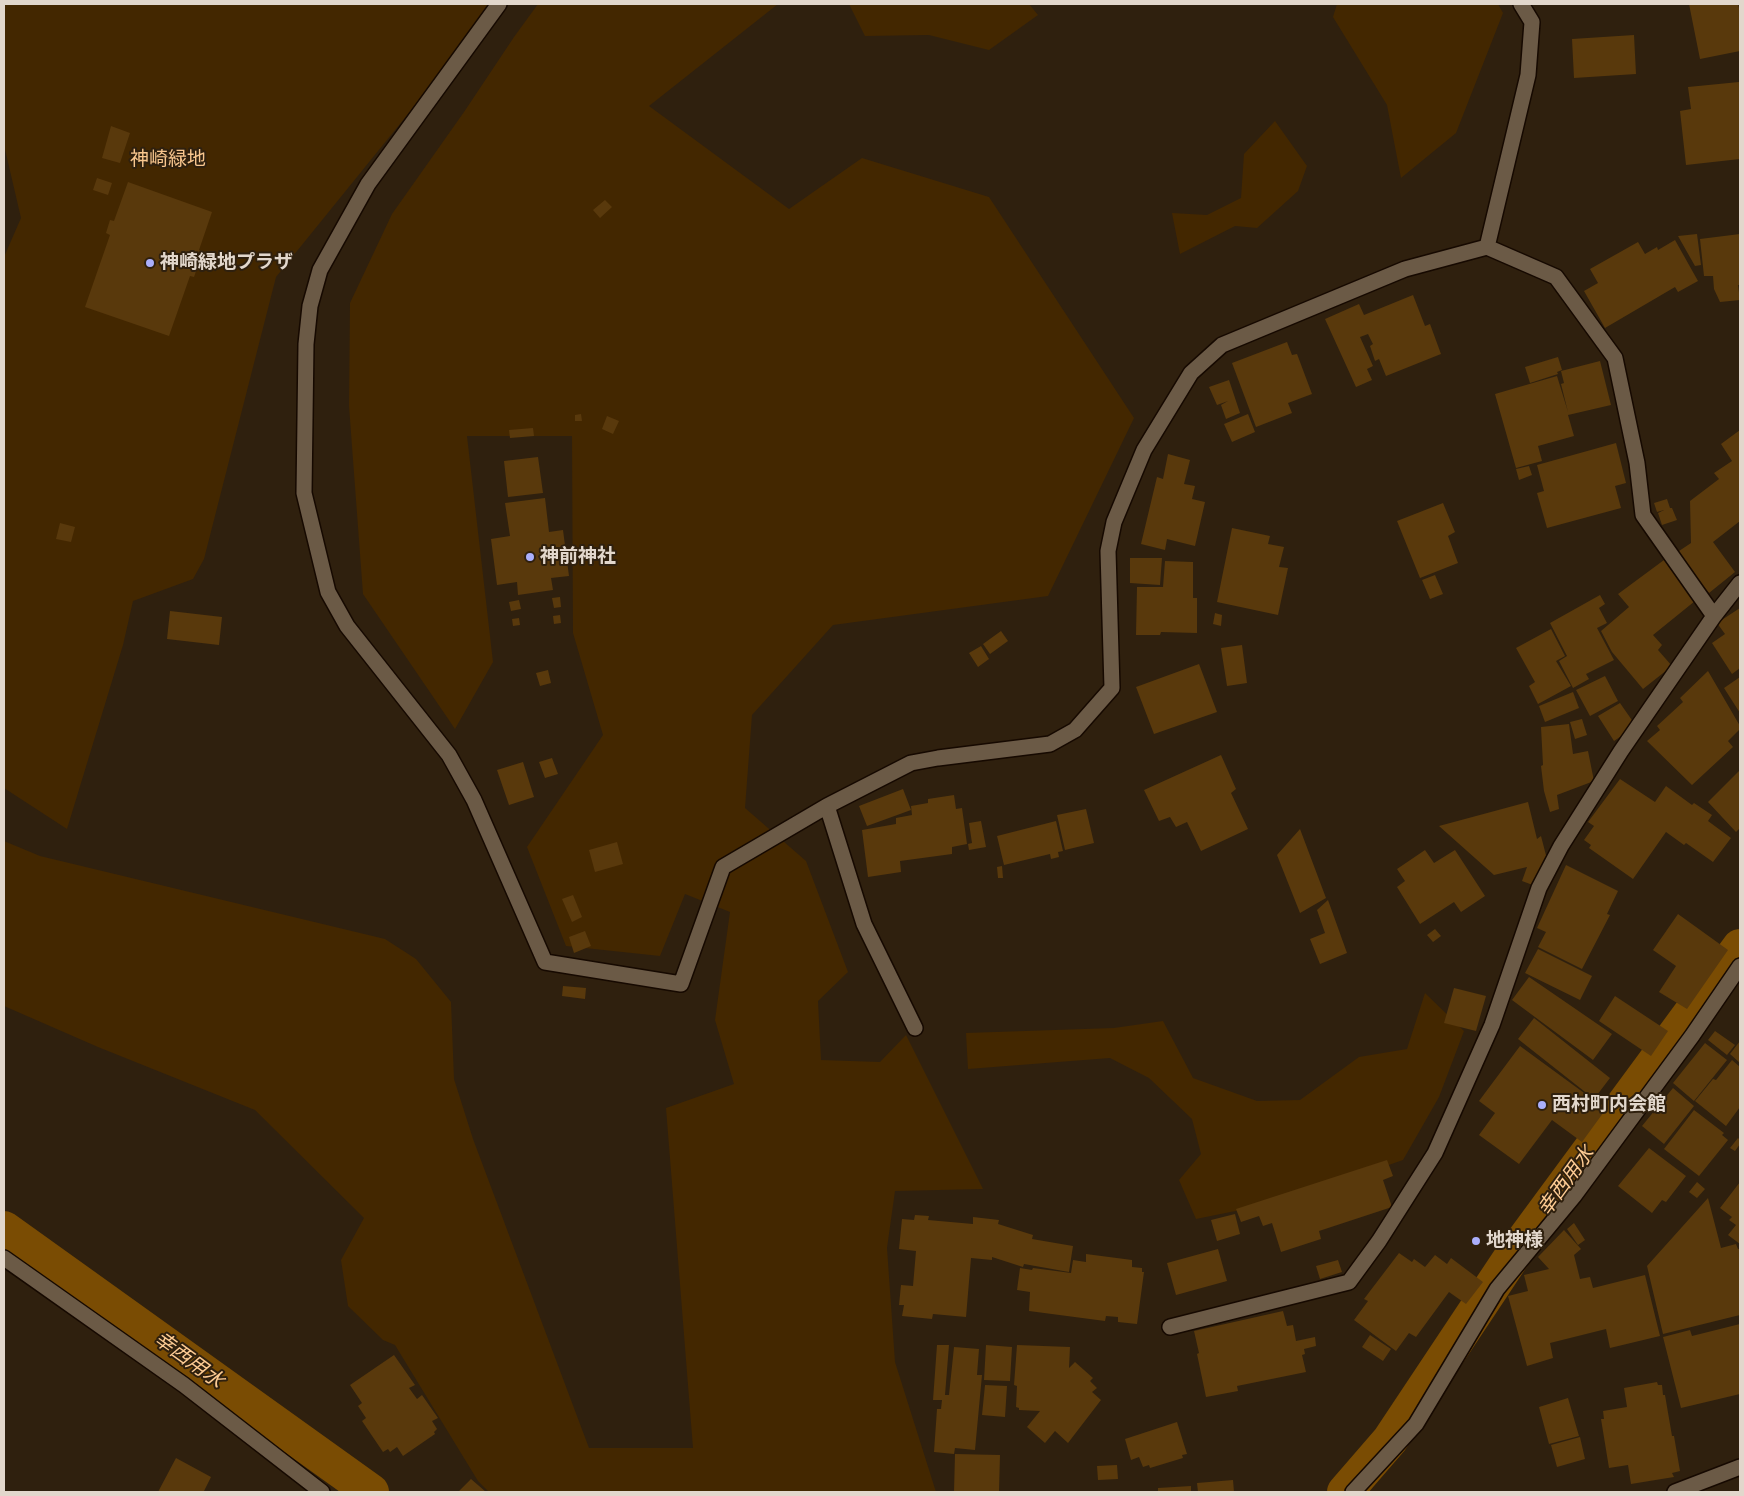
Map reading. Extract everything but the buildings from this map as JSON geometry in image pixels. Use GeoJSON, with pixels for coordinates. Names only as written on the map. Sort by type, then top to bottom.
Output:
{"type":"FeatureCollection","features":[{"type":"Feature","properties":{"kind":"street"},"geometry":{"type":"LineString","coordinates":[[499,4],[368,184],[320,270],[310,306],[306,344],[304,493],[328,592],[347,626],[449,755],[474,800],[545,962],[681,984],[723,867],[827,806],[911,763],[1050,744],[1075,730],[1112,688],[1108,551],[1114,522],[1144,450],[1191,373],[1222,345],[1405,269],[1487,247],[1556,277],[1615,358],[1637,463],[1643,515],[1714,616]]}},
{"type":"Feature","properties":{"kind":"street"},"geometry":{"type":"LineString","coordinates":[[1487,247],[1528,75],[1532,22],[1521,4]]}},
{"type":"Feature","properties":{"kind":"street"},"geometry":{"type":"LineString","coordinates":[[1170,1327],[1349,1282],[1379,1241],[1435,1153],[1492,1025],[1539,888],[1561,846],[1621,751],[1714,616],[1740,583]]}},
{"type":"Feature","properties":{"kind":"street"},"geometry":{"type":"LineString","coordinates":[[827,806],[864,924],[915,1028]]}},
{"type":"Feature","properties":{"kind":"street"},"geometry":{"type":"LineString","coordinates":[[1353,1492],[1416,1424],[1497,1289],[1574,1196],[1692,1036],[1740,966]]}},
{"type":"Feature","properties":{"kind":"street"},"geometry":{"type":"LineString","coordinates":[[4,1258],[184,1385],[322,1492]]}},
{"type":"Feature","properties":{"kind":"street"},"geometry":{"type":"LineString","coordinates":[[1675,1492],[1740,1467]]}},
{"type":"Feature","properties":{"kind":"green space","name":"神崎緑地"},"geometry":{"type":"Polygon","coordinates":[[[4,4],[497,4],[276,277],[204,559],[193,579],[133,601],[123,645],[67,829],[4,788],[4,257],[21,218],[4,145],[4,4]]]}},
{"type":"Feature","properties":{"kind":"green space"},"geometry":{"type":"Polygon","coordinates":[[[538,4],[778,4],[649,106],[789,209],[862,158],[989,197],[1134,418],[1048,596],[833,625],[752,715],[745,808],[806,861],[848,972],[818,1001],[821,1060],[880,1062],[906,1035],[983,1189],[895,1191],[887,1248],[895,1362],[936,1492],[489,1492],[478,1481],[395,1345],[383,1340],[348,1306],[341,1260],[364,1218],[255,1110],[98,1047],[4,1006],[4,841],[40,856],[385,939],[416,959],[451,1002],[454,1079],[473,1139],[589,1448],[693,1448],[666,1108],[734,1084],[715,1020],[730,912],[685,894],[660,956],[566,946],[527,847],[603,735],[573,633],[572,436],[467,436],[493,662],[455,729],[363,594],[349,406],[350,303],[392,214],[538,4]]]}},
{"type":"Feature","properties":{"kind":"green space"},"geometry":{"type":"Polygon","coordinates":[[[849,4],[1029,4],[1038,15],[989,50],[929,35],[865,36],[849,4]]]}},
{"type":"Feature","properties":{"kind":"green space"},"geometry":{"type":"Polygon","coordinates":[[[1337,4],[1498,4],[1503,13],[1456,133],[1401,178],[1387,105],[1333,17],[1337,4]]]}},
{"type":"Feature","properties":{"kind":"green space"},"geometry":{"type":"Polygon","coordinates":[[[1275,121],[1307,166],[1298,191],[1257,228],[1235,226],[1180,254],[1172,213],[1207,215],[1241,198],[1244,154],[1275,121]]]}},
{"type":"Feature","properties":{"kind":"green space"},"geometry":{"type":"Polygon","coordinates":[[[1425,993],[1464,1031],[1439,1097],[1403,1160],[1285,1201],[1196,1219],[1179,1180],[1201,1154],[1192,1119],[1149,1078],[1110,1058],[968,1069],[966,1033],[1114,1028],[1163,1021],[1193,1078],[1257,1101],[1300,1100],[1359,1057],[1407,1049],[1425,993]]]}},
{"type":"Feature","properties":{"kind":"waterway","name":"幸西用水"},"geometry":{"type":"LineString","coordinates":[[1345,1492],[1390,1440],[1511,1258],[1740,947]]}},
{"type":"Feature","properties":{"kind":"waterway","name":"幸西用水"},"geometry":{"type":"LineString","coordinates":[[4,1229],[371,1492]]}},
{"type":"Feature","properties":{"kind":"place","name":"神崎緑地プラザ"},"geometry":{"type":"Point","coordinates":[150,263]}},
{"type":"Feature","properties":{"kind":"place","name":"神前神社"},"geometry":{"type":"Point","coordinates":[530,557]}},
{"type":"Feature","properties":{"kind":"place","name":"西村町内会館"},"geometry":{"type":"Point","coordinates":[1542,1105]}},
{"type":"Feature","properties":{"kind":"place","name":"地神様"},"geometry":{"type":"Point","coordinates":[1476,1241]}}]}
